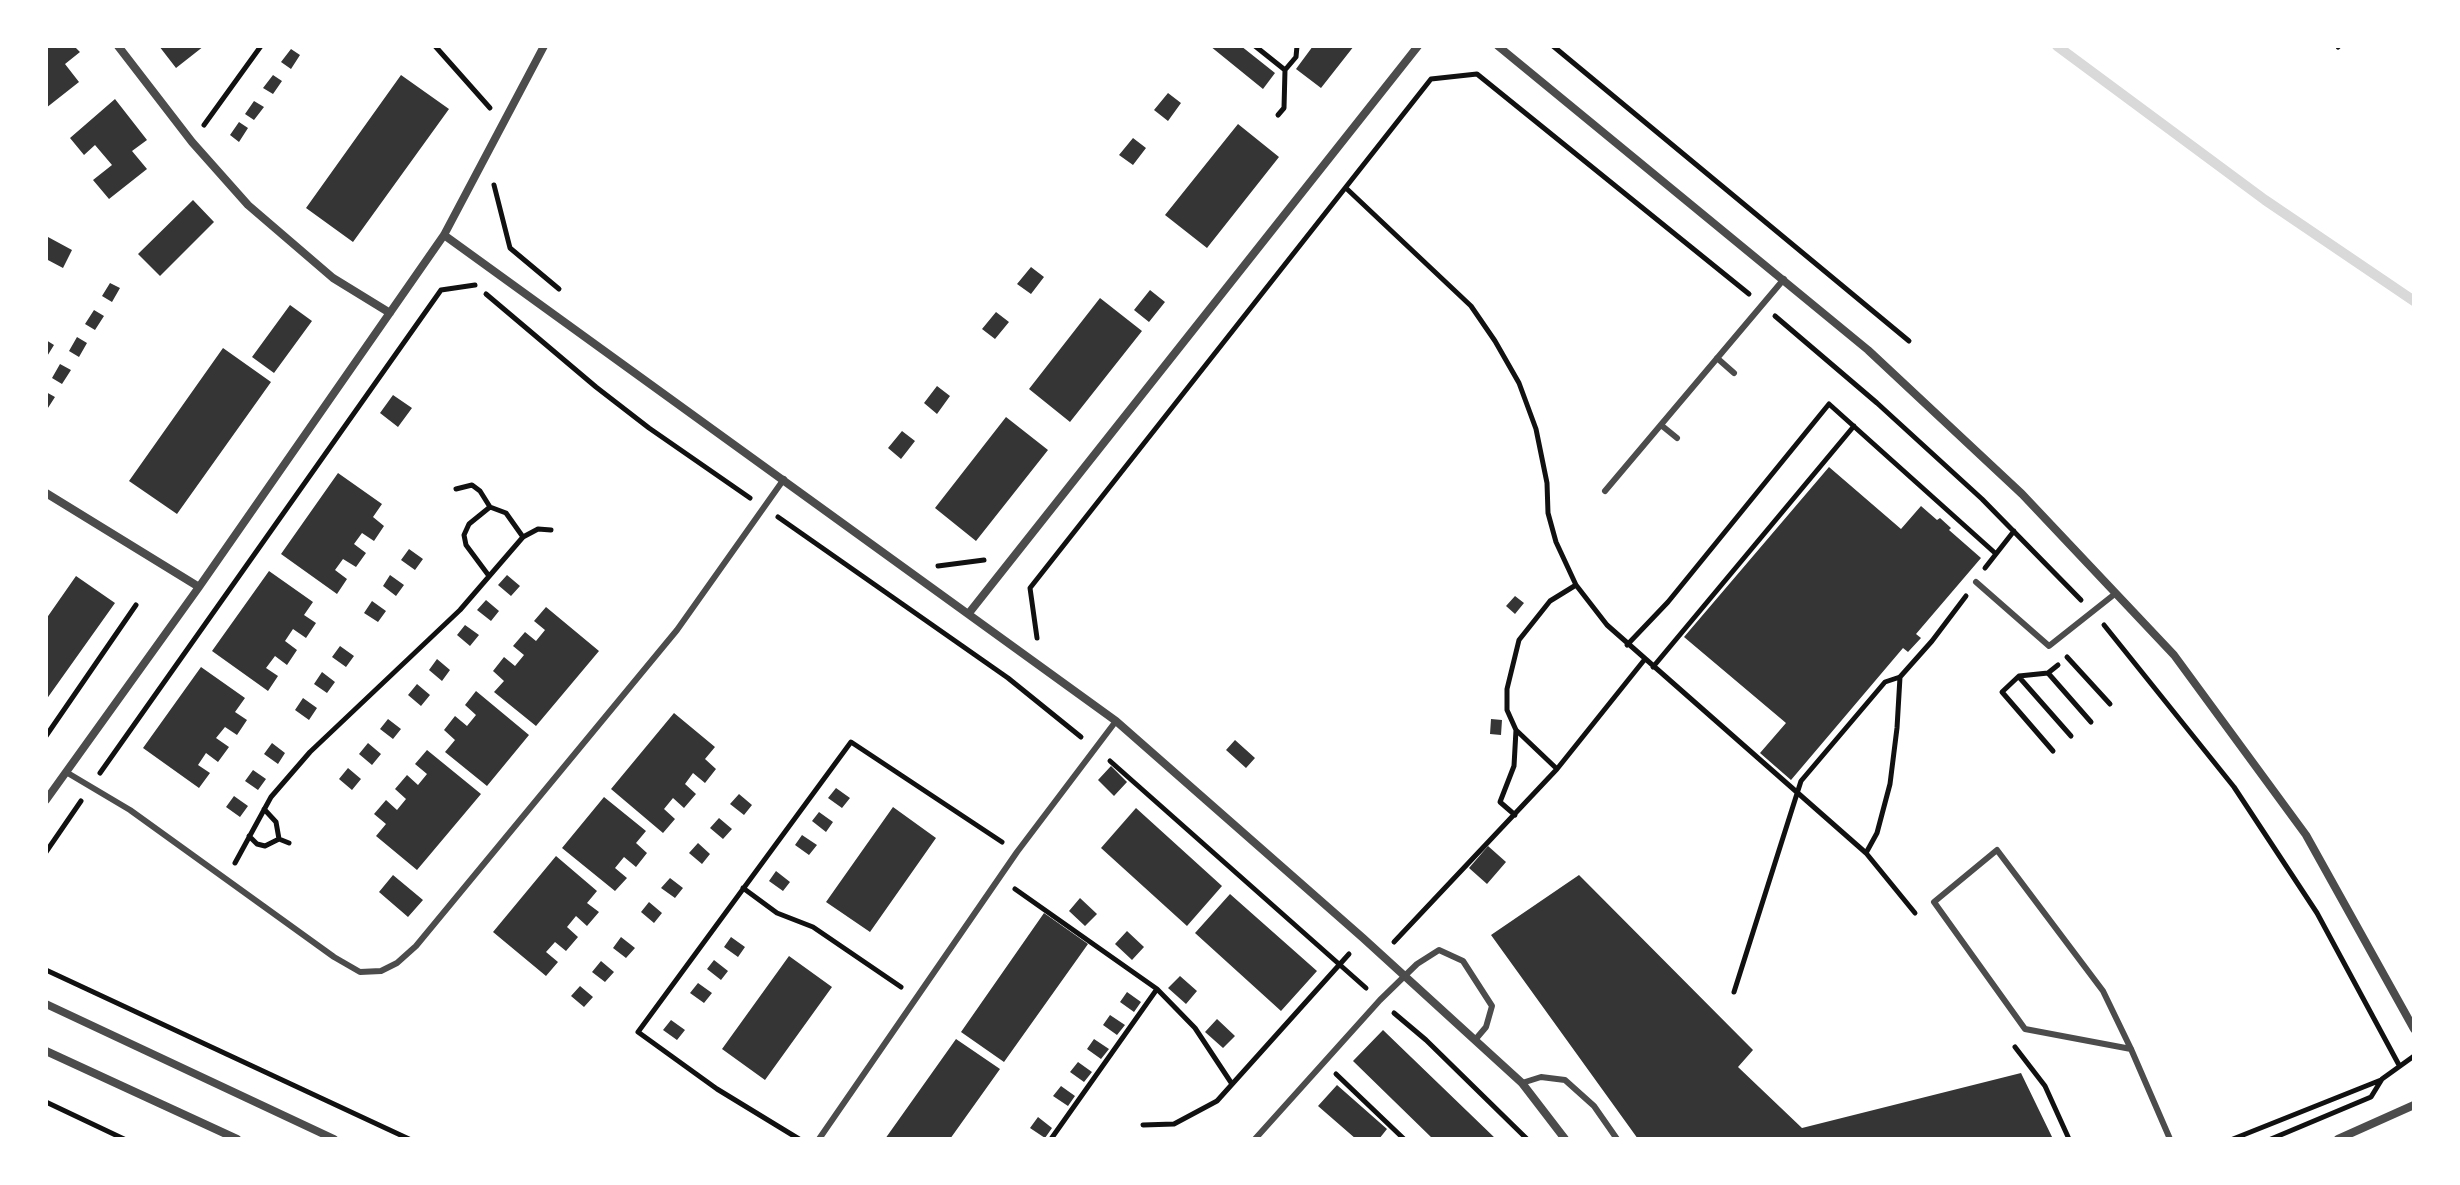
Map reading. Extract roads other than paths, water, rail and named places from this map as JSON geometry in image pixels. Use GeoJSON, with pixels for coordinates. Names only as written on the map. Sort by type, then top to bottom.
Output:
{"type":"FeatureCollection","features":[{"type":"Feature","properties":{"kind":"street"},"geometry":{"type":"LineString","coordinates":[[118,46],[192,142],[248,205],[333,278],[390,313]]}},
{"type":"Feature","properties":{"kind":"street"},"geometry":{"type":"LineString","coordinates":[[46,800],[199,587],[444,235],[544,46]]}},
{"type":"Feature","properties":{"kind":"street"},"geometry":{"type":"LineString","coordinates":[[969,613],[1418,46]]}},
{"type":"Feature","properties":{"kind":"street"},"geometry":{"type":"LineString","coordinates":[[1498,46],[1868,350],[2022,494],[2174,655],[2306,835],[2414,1029]]}},
{"type":"Feature","properties":{"kind":"street"},"geometry":{"type":"LineString","coordinates":[[444,235],[1116,721],[1363,938],[1522,1083],[1565,1139]]}},
{"type":"Feature","properties":{"kind":"street"},"geometry":{"type":"LineString","coordinates":[[46,493],[199,587]]}},
{"type":"Feature","properties":{"kind":"street"},"geometry":{"type":"LineString","coordinates":[[46,1004],[334,1139]]}},
{"type":"Feature","properties":{"kind":"street"},"geometry":{"type":"LineString","coordinates":[[46,1051],[237,1139]]}},
{"type":"Feature","properties":{"kind":"street"},"geometry":{"type":"LineString","coordinates":[[2338,1139],[2414,1105]]}},
{"type":"Feature","properties":{"kind":"lane"},"geometry":{"type":"LineString","coordinates":[[1605,491],[1784,279]]}},
{"type":"Feature","properties":{"kind":"lane"},"geometry":{"type":"LineString","coordinates":[[1717,358],[1734,373]]}},
{"type":"Feature","properties":{"kind":"lane"},"geometry":{"type":"LineString","coordinates":[[1661,425],[1677,438]]}},
{"type":"Feature","properties":{"kind":"lane"},"geometry":{"type":"LineString","coordinates":[[66,772],[225,877],[334,957],[360,972],[381,971],[397,963],[416,946],[677,630],[784,479]]}},
{"type":"Feature","properties":{"kind":"lane"},"geometry":{"type":"LineString","coordinates":[[1976,582],[2049,646],[2116,593]]}},
{"type":"Feature","properties":{"kind":"lane"},"geometry":{"type":"LineString","coordinates":[[819,1139],[1017,852],[1116,721]]}},
{"type":"Feature","properties":{"kind":"lane"},"geometry":{"type":"LineString","coordinates":[[2131,1049],[2025,1029],[1934,902],[1997,850],[2103,991],[2131,1049],[2170,1139]]}},
{"type":"Feature","properties":{"kind":"lane"},"geometry":{"type":"LineString","coordinates":[[1255,1139],[1380,1000],[1417,964],[1439,950],[1463,961],[1492,1006],[1486,1027],[1475,1040]]}},
{"type":"Feature","properties":{"kind":"lane"},"geometry":{"type":"LineString","coordinates":[[1522,1083],[1541,1077],[1565,1080],[1594,1106],[1617,1139]]}},
{"type":"Feature","properties":{"kind":"waterway"},"geometry":{"type":"LineString","coordinates":[[2057,46],[2265,200],[2414,301]]}}]}
